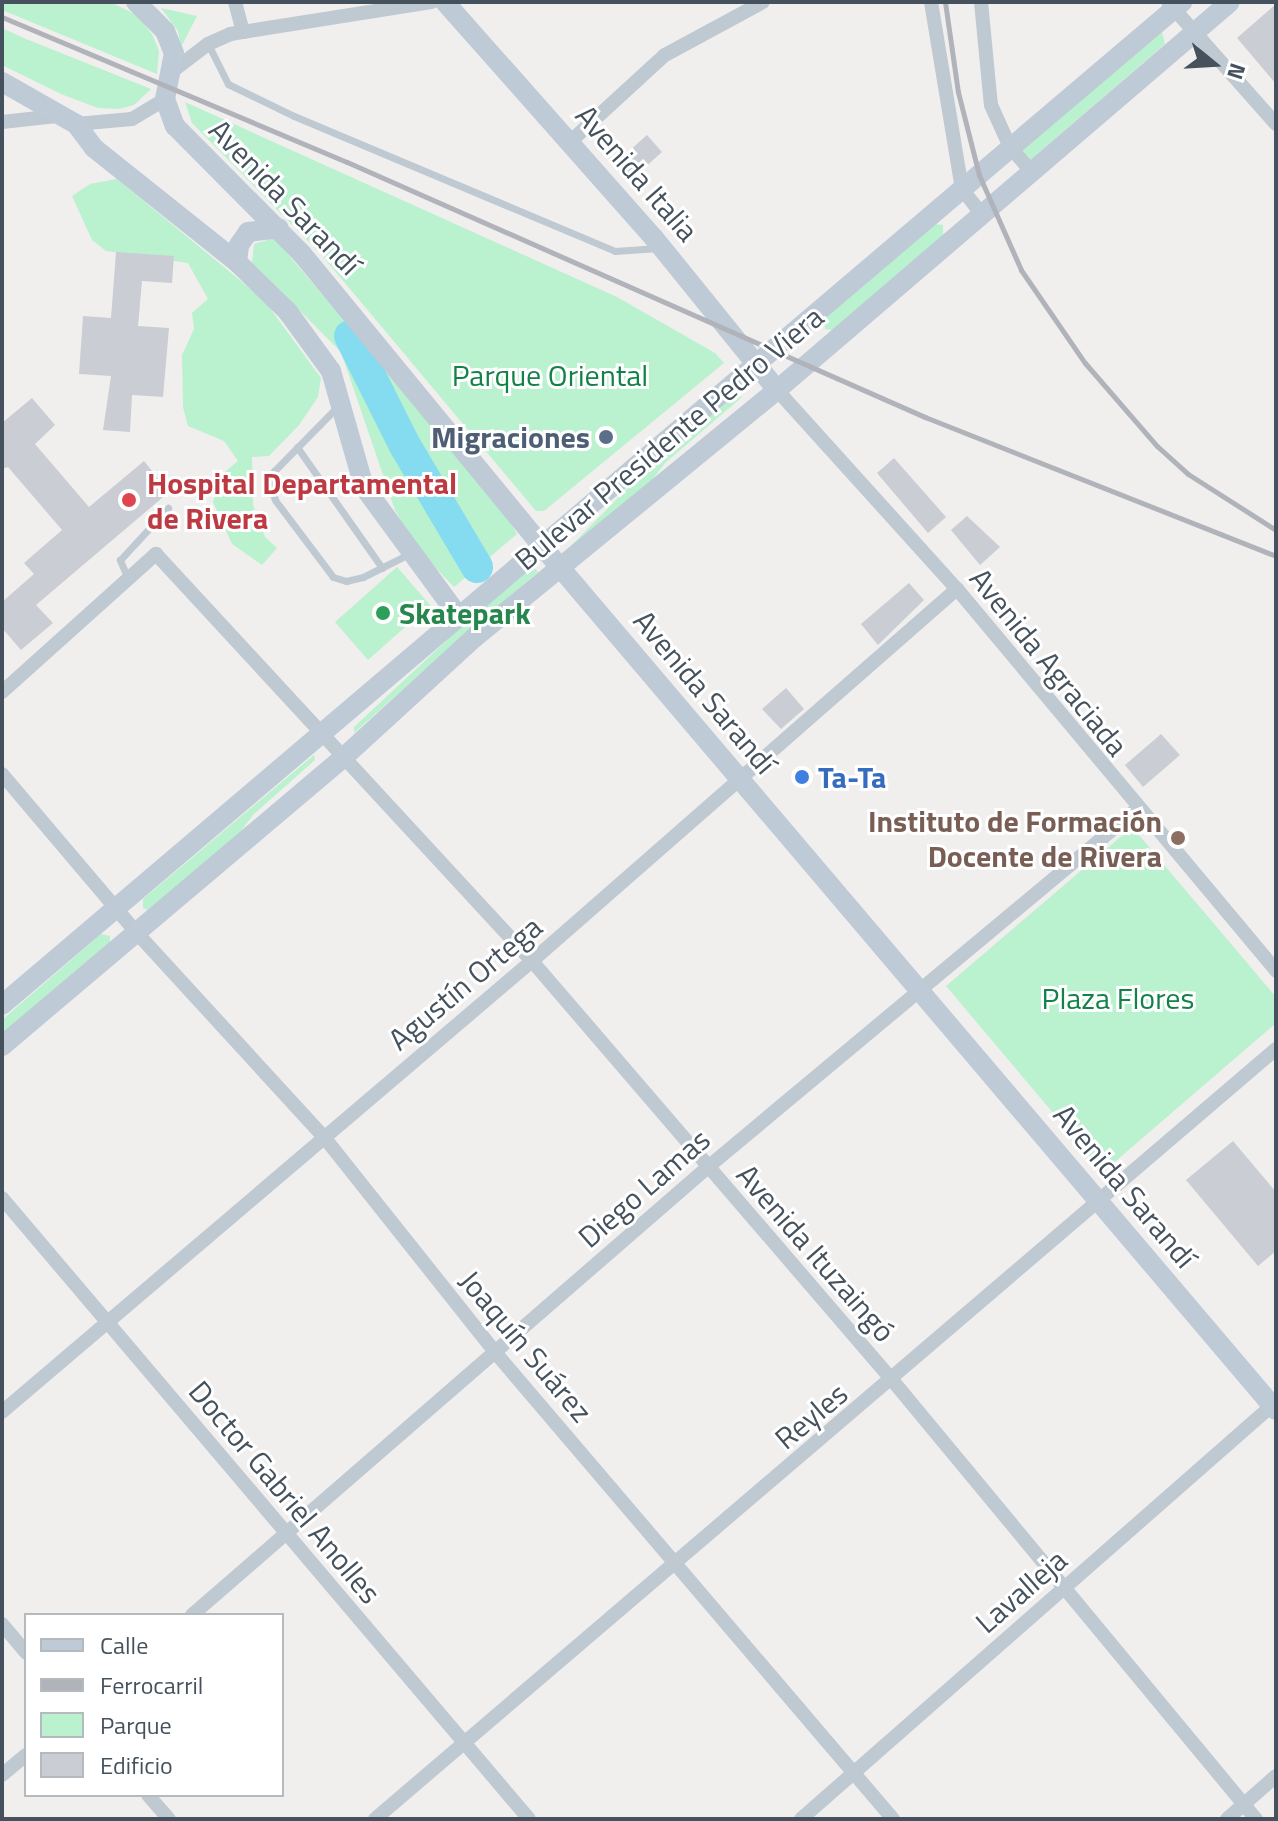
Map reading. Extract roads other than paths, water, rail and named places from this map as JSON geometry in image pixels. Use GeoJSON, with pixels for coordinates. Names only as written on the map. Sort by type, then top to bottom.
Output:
{"type":"FeatureCollection","features":[{"type":"Feature","properties":{"kind":"street"},"geometry":{"type":"LineString","coordinates":[[2,122],[132,119],[165,99],[174,70],[174,53],[165,31],[136,2]]}},
{"type":"Feature","properties":{"kind":"street"},"geometry":{"type":"LineString","coordinates":[[235,2],[243,32]]}},
{"type":"Feature","properties":{"kind":"street"},"geometry":{"type":"LineString","coordinates":[[174,70],[208,44],[243,32],[432,2]]}},
{"type":"Feature","properties":{"kind":"street","name":"Avenida Italia"},"geometry":{"type":"LineString","coordinates":[[445,2],[662,247],[777,390]]}},
{"type":"Feature","properties":{"kind":"street"},"geometry":{"type":"LineString","coordinates":[[571,141],[665,55],[763,2]]}},
{"type":"Feature","properties":{"kind":"street"},"geometry":{"type":"LineString","coordinates":[[931,2],[962,189],[981,213]]}},
{"type":"Feature","properties":{"kind":"street"},"geometry":{"type":"LineString","coordinates":[[981,2],[991,105],[1010,147],[1031,171]]}},
{"type":"Feature","properties":{"kind":"street","name":"Bulevar Presidente Pedro Viera"},"geometry":{"type":"LineString","coordinates":[[2,1046],[344,757],[474,638],[777,390],[1230,2]]}},
{"type":"Feature","properties":{"kind":"street"},"geometry":{"type":"LineString","coordinates":[[1175,4],[1195,32],[1276,124]]}},
{"type":"Feature","properties":{"kind":"street","name":"Bulevar Presidente Pedro Viera"},"geometry":{"type":"LineString","coordinates":[[2,1005],[320,736],[457,614],[962,189],[1175,4]]}},
{"type":"Feature","properties":{"kind":"street"},"geometry":{"type":"LineString","coordinates":[[2,82],[67,120],[94,148],[237,262],[320,350],[331,371],[338,405],[364,487],[409,554],[457,614]]}},
{"type":"Feature","properties":{"kind":"street","name":"Avenida Sarandí"},"geometry":{"type":"LineString","coordinates":[[165,99],[175,126],[279,228],[560,569],[1275,1406]]}},
{"type":"Feature","properties":{"kind":"street"},"geometry":{"type":"LineString","coordinates":[[237,262],[239,245],[248,232],[263,226],[279,228]]}},
{"type":"Feature","properties":{"kind":"street","name":"Avenida Agraciada"},"geometry":{"type":"LineString","coordinates":[[777,390],[957,589],[1137,809],[1276,971]]}},
{"type":"Feature","properties":{"kind":"street","name":"Avenida Ituzaingó"},"geometry":{"type":"LineString","coordinates":[[128,579],[156,554],[320,736],[344,757],[532,961],[893,1381],[1062,1589],[1256,1819]]}},
{"type":"Feature","properties":{"kind":"street"},"geometry":{"type":"LineString","coordinates":[[4,686],[128,579]]}},
{"type":"Feature","properties":{"kind":"street","name":"Agustín Ortega"},"geometry":{"type":"LineString","coordinates":[[2,1412],[532,961],[957,589]]}},
{"type":"Feature","properties":{"kind":"street","name":"Joaquín Suárez"},"geometry":{"type":"LineString","coordinates":[[2,774],[115,909],[324,1137],[494,1351],[893,1819]]}},
{"type":"Feature","properties":{"kind":"street","name":"Diego Lamas"},"geometry":{"type":"LineString","coordinates":[[194,1613],[708,1167],[1137,809]]}},
{"type":"Feature","properties":{"kind":"street","name":"Reyles"},"geometry":{"type":"LineString","coordinates":[[375,1819],[893,1381],[1096,1198],[1276,1049]]}},
{"type":"Feature","properties":{"kind":"street","name":"Doctor Gabriel Anolles"},"geometry":{"type":"LineString","coordinates":[[2,1198],[529,1819]]}},
{"type":"Feature","properties":{"kind":"street","name":"Lavalleja"},"geometry":{"type":"LineString","coordinates":[[801,1819],[1275,1406]]}},
{"type":"Feature","properties":{"kind":"street"},"geometry":{"type":"LineString","coordinates":[[2,1624],[24,1651]]}},
{"type":"Feature","properties":{"kind":"street"},"geometry":{"type":"LineString","coordinates":[[2,1775],[24,1757]]}},
{"type":"Feature","properties":{"kind":"street"},"geometry":{"type":"LineString","coordinates":[[1227,1819],[1276,1776]]}},
{"type":"Feature","properties":{"kind":"street"},"geometry":{"type":"LineString","coordinates":[[150,1797],[169,1819]]}},
{"type":"Feature","properties":{"kind":"lane"},"geometry":{"type":"LineString","coordinates":[[208,44],[228,84],[294,116],[615,251],[662,247]]}},
{"type":"Feature","properties":{"kind":"lane"},"geometry":{"type":"LineString","coordinates":[[338,405],[274,471],[269,484],[275,500],[333,577],[346,581],[409,554]]}},
{"type":"Feature","properties":{"kind":"lane"},"geometry":{"type":"LineString","coordinates":[[297,447],[382,568]]}},
{"type":"Feature","properties":{"kind":"lane"},"geometry":{"type":"LineString","coordinates":[[128,579],[120,560],[168,508]]}},
{"type":"Feature","properties":{"kind":"waterway"},"geometry":{"type":"LineString","coordinates":[[350,336],[404,444],[477,567]]}},
{"type":"Feature","properties":{"kind":"railway"},"geometry":{"type":"LineString","coordinates":[[945,2],[958,92],[979,175],[1021,270],[1085,363],[1157,446],[1188,474],[1276,530]]}},
{"type":"Feature","properties":{"kind":"railway"},"geometry":{"type":"LineString","coordinates":[[2,17],[347,162],[925,417],[1276,556]]}},
{"type":"Feature","properties":{"kind":"place","name":"Migraciones"},"geometry":{"type":"Point","coordinates":[606,437]}},
{"type":"Feature","properties":{"kind":"place","name":"Hospital Departamental de Rivera"},"geometry":{"type":"Point","coordinates":[129,500]}},
{"type":"Feature","properties":{"kind":"place","name":"Skatepark"},"geometry":{"type":"Point","coordinates":[383,613]}},
{"type":"Feature","properties":{"kind":"place","name":"Ta-Ta"},"geometry":{"type":"Point","coordinates":[802,777]}},
{"type":"Feature","properties":{"kind":"place","name":"Instituto de Formación Docente de Rivera"},"geometry":{"type":"Point","coordinates":[1178,838]}},
{"type":"Feature","properties":{"kind":"park label","name":"Parque Oriental"},"geometry":{"type":"Point","coordinates":[550,375]}},
{"type":"Feature","properties":{"kind":"park label","name":"Plaza Flores"},"geometry":{"type":"Point","coordinates":[1118,998]}}]}
